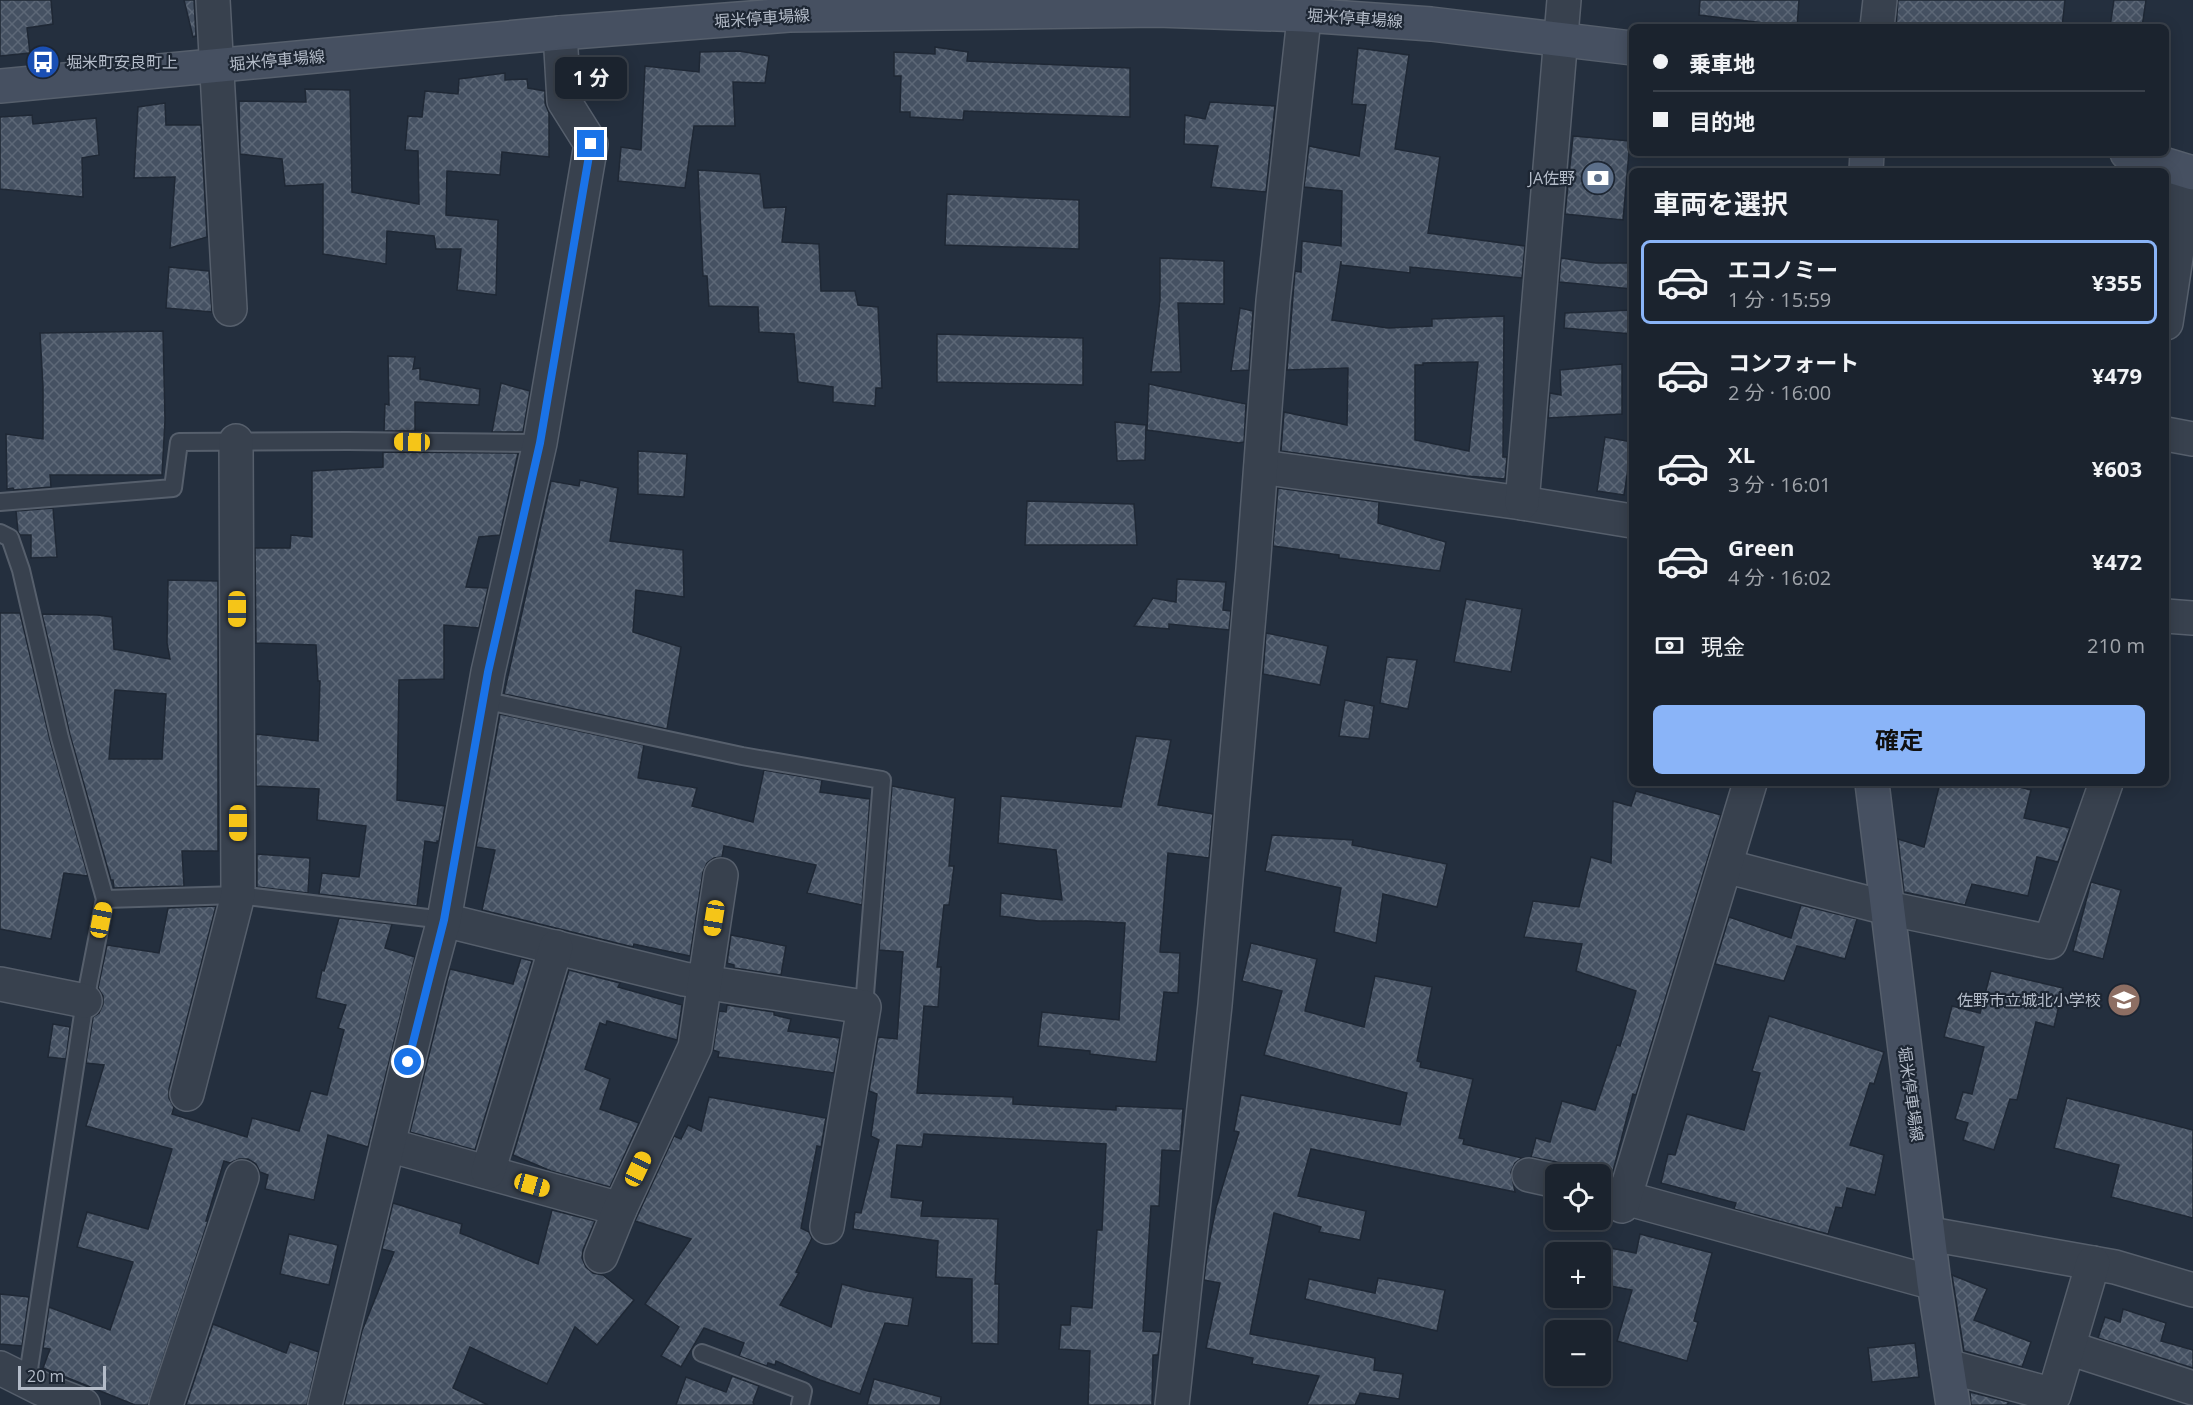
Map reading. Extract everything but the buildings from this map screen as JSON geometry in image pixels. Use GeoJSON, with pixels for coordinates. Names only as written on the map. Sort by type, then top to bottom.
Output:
{"type":"FeatureCollection","features":[{"type":"Feature","properties":{"kind":"main road","name":"堀米停車場線"},"geometry":{"type":"LineString","coordinates":[[0,86],[560,33],[789,15],[1305,7],[1629,48]]}},
{"type":"Feature","properties":{"kind":"main road"},"geometry":{"type":"LineString","coordinates":[[2137,156],[2191,172]]}},
{"type":"Feature","properties":{"kind":"main road","name":"堀米停車場線"},"geometry":{"type":"LineString","coordinates":[[1872,786],[1930,1234],[1934,1283],[1953,1405]]}},
{"type":"Feature","properties":{"kind":"street"},"geometry":{"type":"LineString","coordinates":[[213,0],[230,309]]}},
{"type":"Feature","properties":{"kind":"street"},"geometry":{"type":"LineString","coordinates":[[1522,503],[1564,0]]}},
{"type":"Feature","properties":{"kind":"street"},"geometry":{"type":"LineString","coordinates":[[1877,24],[1880,0]]}},
{"type":"Feature","properties":{"kind":"street"},"geometry":{"type":"LineString","coordinates":[[1172,1405],[1215,1005],[1273,301],[1305,7]]}},
{"type":"Feature","properties":{"kind":"street"},"geometry":{"type":"LineString","coordinates":[[325,1405],[444,920],[483,700],[540,443],[591,144],[564,101],[560,33]]}},
{"type":"Feature","properties":{"kind":"street"},"geometry":{"type":"LineString","coordinates":[[2169,305],[2191,172]]}},
{"type":"Feature","properties":{"kind":"street"},"geometry":{"type":"LineString","coordinates":[[2169,435],[2193,439]]}},
{"type":"Feature","properties":{"kind":"street"},"geometry":{"type":"LineString","coordinates":[[187,1094],[238,895],[236,441]]}},
{"type":"Feature","properties":{"kind":"street"},"geometry":{"type":"LineString","coordinates":[[1261,467],[1522,503],[1629,521]]}},
{"type":"Feature","properties":{"kind":"street"},"geometry":{"type":"LineString","coordinates":[[2169,616],[2193,618]]}},
{"type":"Feature","properties":{"kind":"street"},"geometry":{"type":"LineString","coordinates":[[1749,786],[1616,1198],[1934,1283]]}},
{"type":"Feature","properties":{"kind":"street"},"geometry":{"type":"LineString","coordinates":[[1725,866],[1887,908],[2050,942],[2105,786]]}},
{"type":"Feature","properties":{"kind":"street"},"geometry":{"type":"LineString","coordinates":[[601,1256],[620,1209],[695,1047],[721,875]]}},
{"type":"Feature","properties":{"kind":"street"},"geometry":{"type":"LineString","coordinates":[[444,920],[684,979],[864,1007],[827,1227]]}},
{"type":"Feature","properties":{"kind":"street"},"geometry":{"type":"LineString","coordinates":[[488,1172],[556,947]]}},
{"type":"Feature","properties":{"kind":"street"},"geometry":{"type":"LineString","coordinates":[[0,984],[85,1001]]}},
{"type":"Feature","properties":{"kind":"street"},"geometry":{"type":"LineString","coordinates":[[388,1145],[620,1209]]}},
{"type":"Feature","properties":{"kind":"street"},"geometry":{"type":"LineString","coordinates":[[166,1405],[242,1177]]}},
{"type":"Feature","properties":{"kind":"street"},"geometry":{"type":"LineString","coordinates":[[1930,1234],[2115,1267],[2193,1290]]}},
{"type":"Feature","properties":{"kind":"street"},"geometry":{"type":"LineString","coordinates":[[1947,1366],[2054,1395],[2093,1263]]}},
{"type":"Feature","properties":{"kind":"street"},"geometry":{"type":"LineString","coordinates":[[2069,1348],[2193,1388]]}},
{"type":"Feature","properties":{"kind":"street"},"geometry":{"type":"LineString","coordinates":[[14,1375],[84,1405]]}},
{"type":"Feature","properties":{"kind":"lane"},"geometry":{"type":"LineString","coordinates":[[0,502],[173,488],[179,442],[540,443]]}},
{"type":"Feature","properties":{"kind":"lane"},"geometry":{"type":"LineString","coordinates":[[0,533],[10,538],[21,570],[60,738],[105,899],[14,1375]]}},
{"type":"Feature","properties":{"kind":"lane"},"geometry":{"type":"LineString","coordinates":[[483,700],[742,756],[882,780],[864,1007]]}},
{"type":"Feature","properties":{"kind":"lane"},"geometry":{"type":"LineString","coordinates":[[105,899],[238,895],[444,920]]}},
{"type":"Feature","properties":{"kind":"lane"},"geometry":{"type":"LineString","coordinates":[[702,1353],[803,1390],[800,1405]]}},
{"type":"Feature","properties":{"kind":"place","name":"堀米町安良町上"},"geometry":{"type":"Point","coordinates":[43,62]}},
{"type":"Feature","properties":{"kind":"place","name":"JA佐野"},"geometry":{"type":"Point","coordinates":[1598,178]}},
{"type":"Feature","properties":{"kind":"place","name":"佐野市立城北小学校"},"geometry":{"type":"Point","coordinates":[2124,1000]}},
{"type":"Feature","properties":{"kind":"route"},"geometry":{"type":"LineString","coordinates":[[408,1062],[444,920],[488,672],[540,443],[591,144]]}}]}
